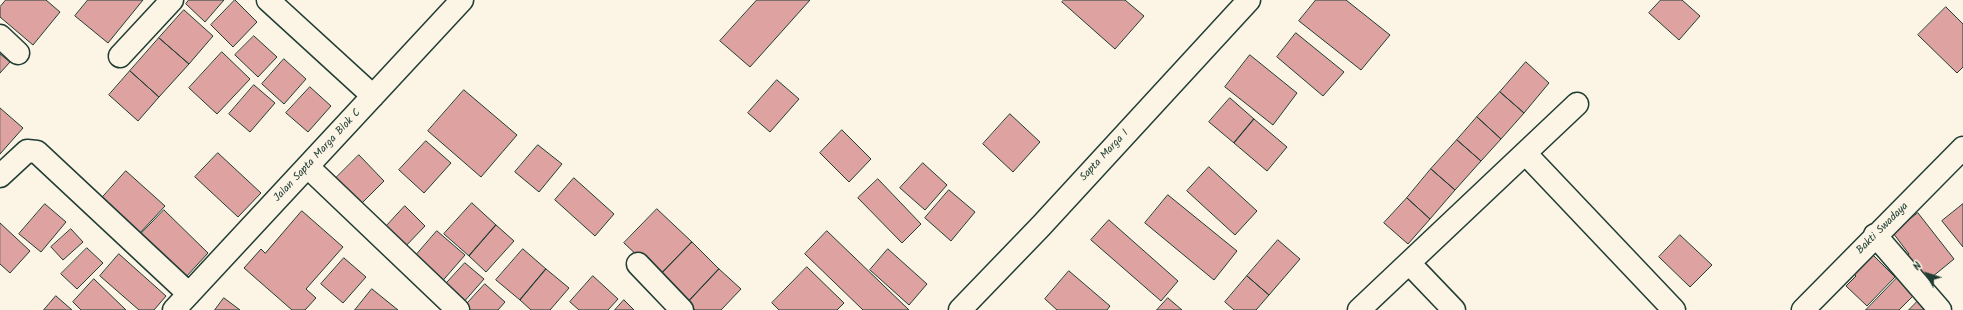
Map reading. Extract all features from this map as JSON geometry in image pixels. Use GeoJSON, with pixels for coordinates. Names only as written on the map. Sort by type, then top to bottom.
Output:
{"type":"FeatureCollection","features":[{"type":"Feature","properties":{"kind":"street"},"geometry":{"type":"LineString","coordinates":[[120,56],[172,0]]}},
{"type":"Feature","properties":{"kind":"street"},"geometry":{"type":"LineString","coordinates":[[268,0],[373,96]]}},
{"type":"Feature","properties":{"kind":"street","name":"Jalan Sapta Marga Blok C"},"geometry":{"type":"LineString","coordinates":[[181,305],[462,0]]}},
{"type":"Feature","properties":{"kind":"street","name":"Sapta Marga I"},"geometry":{"type":"LineString","coordinates":[[960,310],[1041,226],[1248,0]]}},
{"type":"Feature","properties":{"kind":"street"},"geometry":{"type":"LineString","coordinates":[[0,36],[18,53]]}},
{"type":"Feature","properties":{"kind":"street"},"geometry":{"type":"LineString","coordinates":[[1359,310],[1576,104]]}},
{"type":"Feature","properties":{"kind":"street","name":"Bakti Swadaya"},"geometry":{"type":"LineString","coordinates":[[1802,310],[1963,148]]}},
{"type":"Feature","properties":{"kind":"street"},"geometry":{"type":"LineString","coordinates":[[0,176],[27,151],[38,152],[181,305]]}},
{"type":"Feature","properties":{"kind":"street"},"geometry":{"type":"LineString","coordinates":[[1526,153],[1674,310]]}},
{"type":"Feature","properties":{"kind":"street"},"geometry":{"type":"LineString","coordinates":[[308,167],[458,310]]}},
{"type":"Feature","properties":{"kind":"street"},"geometry":{"type":"LineString","coordinates":[[1875,235],[1940,310]]}},
{"type":"Feature","properties":{"kind":"street"},"geometry":{"type":"LineString","coordinates":[[1409,263],[1454,310]]}},
{"type":"Feature","properties":{"kind":"street"},"geometry":{"type":"LineString","coordinates":[[638,264],[682,310]]}},
{"type":"Feature","properties":{"kind":"building"},"geometry":{"type":"Polygon","coordinates":[[[6,0],[46,0],[60,12],[33,45],[0,17],[0,7],[6,0]]]}},
{"type":"Feature","properties":{"kind":"building"},"geometry":{"type":"Polygon","coordinates":[[[88,0],[143,0],[108,43],[75,16],[88,0]]]}},
{"type":"Feature","properties":{"kind":"building"},"geometry":{"type":"Polygon","coordinates":[[[189,0],[224,0],[205,22],[186,4],[189,0]]]}},
{"type":"Feature","properties":{"kind":"building"},"geometry":{"type":"Polygon","coordinates":[[[235,0],[257,22],[233,47],[211,25],[235,0]]]}},
{"type":"Feature","properties":{"kind":"building"},"geometry":{"type":"Polygon","coordinates":[[[757,0],[810,0],[750,67],[720,41],[757,0]]]}},
{"type":"Feature","properties":{"kind":"building"},"geometry":{"type":"Polygon","coordinates":[[[1064,0],[1125,0],[1144,16],[1115,49],[1062,2],[1064,0]]]}},
{"type":"Feature","properties":{"kind":"building"},"geometry":{"type":"Polygon","coordinates":[[[1316,0],[1346,0],[1390,35],[1361,70],[1299,21],[1316,0]]]}},
{"type":"Feature","properties":{"kind":"building"},"geometry":{"type":"Polygon","coordinates":[[[1661,0],[1682,0],[1700,16],[1679,40],[1649,13],[1661,0]]]}},
{"type":"Feature","properties":{"kind":"building"},"geometry":{"type":"Polygon","coordinates":[[[1946,7],[1963,24],[1963,67],[1957,73],[1918,35],[1946,7]]]}},
{"type":"Feature","properties":{"kind":"building"},"geometry":{"type":"Polygon","coordinates":[[[184,10],[213,36],[189,64],[159,38],[184,10]]]}},
{"type":"Feature","properties":{"kind":"building"},"geometry":{"type":"Polygon","coordinates":[[[1296,33],[1344,72],[1323,96],[1277,57],[1296,33]]]}},
{"type":"Feature","properties":{"kind":"building"},"geometry":{"type":"Polygon","coordinates":[[[254,36],[277,57],[258,77],[235,55],[254,36]]]}},
{"type":"Feature","properties":{"kind":"building"},"geometry":{"type":"Polygon","coordinates":[[[159,38],[189,64],[159,97],[130,71],[159,38]]]}},
{"type":"Feature","properties":{"kind":"building"},"geometry":{"type":"Polygon","coordinates":[[[222,52],[250,79],[217,114],[189,88],[222,52]]]}},
{"type":"Feature","properties":{"kind":"building"},"geometry":{"type":"Polygon","coordinates":[[[0,54],[10,62],[0,73],[0,54]]]}},
{"type":"Feature","properties":{"kind":"building"},"geometry":{"type":"Polygon","coordinates":[[[1250,55],[1297,93],[1273,125],[1225,87],[1250,55]]]}},
{"type":"Feature","properties":{"kind":"building"},"geometry":{"type":"Polygon","coordinates":[[[284,59],[306,79],[284,104],[262,84],[284,59]]]}},
{"type":"Feature","properties":{"kind":"building"},"geometry":{"type":"Polygon","coordinates":[[[1526,62],[1549,83],[1524,113],[1500,92],[1526,62]]]}},
{"type":"Feature","properties":{"kind":"building"},"geometry":{"type":"Polygon","coordinates":[[[130,71],[159,97],[138,121],[109,95],[130,71]]]}},
{"type":"Feature","properties":{"kind":"building"},"geometry":{"type":"Polygon","coordinates":[[[777,80],[799,99],[770,132],[748,113],[777,80]]]}},
{"type":"Feature","properties":{"kind":"building"},"geometry":{"type":"Polygon","coordinates":[[[254,85],[275,103],[250,132],[229,114],[254,85]]]}},
{"type":"Feature","properties":{"kind":"building"},"geometry":{"type":"Polygon","coordinates":[[[310,87],[331,106],[308,132],[286,113],[310,87]]]}},
{"type":"Feature","properties":{"kind":"building"},"geometry":{"type":"Polygon","coordinates":[[[464,90],[517,135],[481,177],[428,131],[464,90]]]}},
{"type":"Feature","properties":{"kind":"building"},"geometry":{"type":"Polygon","coordinates":[[[1500,92],[1524,113],[1501,139],[1477,117],[1500,92]]]}},
{"type":"Feature","properties":{"kind":"building"},"geometry":{"type":"Polygon","coordinates":[[[1230,98],[1254,119],[1234,143],[1209,122],[1230,98]]]}},
{"type":"Feature","properties":{"kind":"building"},"geometry":{"type":"Polygon","coordinates":[[[0,108],[23,128],[0,154],[0,108]]]}},
{"type":"Feature","properties":{"kind":"building"},"geometry":{"type":"Polygon","coordinates":[[[1010,114],[1040,142],[1013,172],[983,144],[1010,114]]]}},
{"type":"Feature","properties":{"kind":"building"},"geometry":{"type":"Polygon","coordinates":[[[1477,117],[1501,139],[1481,161],[1457,140],[1477,117]]]}},
{"type":"Feature","properties":{"kind":"building"},"geometry":{"type":"Polygon","coordinates":[[[1254,119],[1287,147],[1267,171],[1234,143],[1254,119]]]}},
{"type":"Feature","properties":{"kind":"building"},"geometry":{"type":"Polygon","coordinates":[[[842,130],[871,159],[849,182],[820,153],[842,130]]]}},
{"type":"Feature","properties":{"kind":"building"},"geometry":{"type":"Polygon","coordinates":[[[1457,140],[1481,161],[1455,190],[1431,169],[1457,140]]]}},
{"type":"Feature","properties":{"kind":"building"},"geometry":{"type":"Polygon","coordinates":[[[426,141],[451,163],[424,193],[399,170],[426,141]]]}},
{"type":"Feature","properties":{"kind":"building"},"geometry":{"type":"Polygon","coordinates":[[[538,145],[562,164],[539,192],[515,172],[538,145]]]}},
{"type":"Feature","properties":{"kind":"building"},"geometry":{"type":"Polygon","coordinates":[[[218,153],[261,193],[238,217],[195,177],[218,153]]]}},
{"type":"Feature","properties":{"kind":"building"},"geometry":{"type":"Polygon","coordinates":[[[359,155],[384,181],[359,206],[333,181],[359,155]]]}},
{"type":"Feature","properties":{"kind":"building"},"geometry":{"type":"Polygon","coordinates":[[[923,163],[947,185],[925,210],[900,188],[923,163]]]}},
{"type":"Feature","properties":{"kind":"building"},"geometry":{"type":"Polygon","coordinates":[[[1209,167],[1257,211],[1235,235],[1187,191],[1209,167]]]}},
{"type":"Feature","properties":{"kind":"building"},"geometry":{"type":"Polygon","coordinates":[[[1431,169],[1455,190],[1430,219],[1407,198],[1431,169]]]}},
{"type":"Feature","properties":{"kind":"building"},"geometry":{"type":"Polygon","coordinates":[[[126,171],[165,206],[139,234],[101,199],[126,171]]]}},
{"type":"Feature","properties":{"kind":"building"},"geometry":{"type":"Polygon","coordinates":[[[574,178],[614,214],[595,236],[555,200],[574,178]]]}},
{"type":"Feature","properties":{"kind":"building"},"geometry":{"type":"Polygon","coordinates":[[[878,179],[921,224],[902,243],[858,198],[878,179]]]}},
{"type":"Feature","properties":{"kind":"building"},"geometry":{"type":"Polygon","coordinates":[[[949,190],[975,212],[951,241],[925,218],[949,190]]]}},
{"type":"Feature","properties":{"kind":"building"},"geometry":{"type":"Polygon","coordinates":[[[1168,195],[1237,251],[1214,280],[1145,223],[1168,195]]]}},
{"type":"Feature","properties":{"kind":"building"},"geometry":{"type":"Polygon","coordinates":[[[1407,198],[1430,219],[1408,244],[1384,223],[1407,198]]]}},
{"type":"Feature","properties":{"kind":"building"},"geometry":{"type":"Polygon","coordinates":[[[472,203],[496,225],[469,256],[444,234],[472,203]]]}},
{"type":"Feature","properties":{"kind":"building"},"geometry":{"type":"Polygon","coordinates":[[[45,204],[66,222],[41,252],[19,234],[45,204]]]}},
{"type":"Feature","properties":{"kind":"building"},"geometry":{"type":"Polygon","coordinates":[[[1963,204],[1963,247],[1942,221],[1963,204]]]}},
{"type":"Feature","properties":{"kind":"building"},"geometry":{"type":"Polygon","coordinates":[[[405,206],[425,226],[401,251],[381,232],[405,206]]]}},
{"type":"Feature","properties":{"kind":"building"},"geometry":{"type":"Polygon","coordinates":[[[657,209],[692,242],[659,276],[624,243],[657,209]]]}},
{"type":"Feature","properties":{"kind":"building"},"geometry":{"type":"Polygon","coordinates":[[[164,210],[208,253],[185,278],[140,235],[164,210]]]}},
{"type":"Feature","properties":{"kind":"building"},"geometry":{"type":"Polygon","coordinates":[[[302,211],[343,247],[306,289],[316,298],[305,310],[292,310],[244,268],[261,249],[265,253],[302,211]]]}},
{"type":"Feature","properties":{"kind":"building"},"geometry":{"type":"Polygon","coordinates":[[[1918,213],[1954,259],[1921,286],[1901,261],[1909,254],[1893,233],[1918,213]]]}},
{"type":"Feature","properties":{"kind":"building"},"geometry":{"type":"Polygon","coordinates":[[[1109,220],[1178,281],[1161,301],[1091,240],[1109,220]]]}},
{"type":"Feature","properties":{"kind":"building"},"geometry":{"type":"Polygon","coordinates":[[[0,223],[30,251],[10,273],[0,264],[0,223]]]}},
{"type":"Feature","properties":{"kind":"building"},"geometry":{"type":"Polygon","coordinates":[[[496,225],[514,241],[486,272],[469,256],[496,225]]]}},
{"type":"Feature","properties":{"kind":"building"},"geometry":{"type":"Polygon","coordinates":[[[71,229],[83,242],[63,260],[51,247],[71,229]]]}},
{"type":"Feature","properties":{"kind":"building"},"geometry":{"type":"Polygon","coordinates":[[[437,231],[465,255],[439,285],[411,261],[437,231]]]}},
{"type":"Feature","properties":{"kind":"building"},"geometry":{"type":"Polygon","coordinates":[[[827,231],[909,310],[863,310],[805,254],[827,231]]]}},
{"type":"Feature","properties":{"kind":"building"},"geometry":{"type":"Polygon","coordinates":[[[1680,235],[1712,265],[1690,287],[1659,257],[1680,235]]]}},
{"type":"Feature","properties":{"kind":"building"},"geometry":{"type":"Polygon","coordinates":[[[1278,240],[1300,259],[1269,295],[1247,276],[1278,240]]]}},
{"type":"Feature","properties":{"kind":"building"},"geometry":{"type":"Polygon","coordinates":[[[692,242],[719,269],[687,303],[659,276],[692,242]]]}},
{"type":"Feature","properties":{"kind":"building"},"geometry":{"type":"Polygon","coordinates":[[[87,248],[103,263],[77,289],[61,274],[87,248]]]}},
{"type":"Feature","properties":{"kind":"building"},"geometry":{"type":"Polygon","coordinates":[[[523,249],[546,269],[520,300],[496,280],[523,249]]]}},
{"type":"Feature","properties":{"kind":"building"},"geometry":{"type":"Polygon","coordinates":[[[888,249],[927,284],[909,305],[870,270],[888,249]]]}},
{"type":"Feature","properties":{"kind":"building"},"geometry":{"type":"Polygon","coordinates":[[[1870,252],[1895,277],[1867,306],[1846,286],[1856,276],[1851,271],[1870,252]]]}},
{"type":"Feature","properties":{"kind":"building"},"geometry":{"type":"Polygon","coordinates":[[[119,254],[166,296],[154,310],[139,310],[100,276],[119,254]]]}},
{"type":"Feature","properties":{"kind":"building"},"geometry":{"type":"Polygon","coordinates":[[[344,258],[366,277],[343,303],[321,284],[344,258]]]}},
{"type":"Feature","properties":{"kind":"building"},"geometry":{"type":"Polygon","coordinates":[[[465,263],[484,279],[462,304],[443,287],[465,263]]]}},
{"type":"Feature","properties":{"kind":"building"},"geometry":{"type":"Polygon","coordinates":[[[807,267],[844,303],[837,310],[779,310],[772,303],[807,267]]]}},
{"type":"Feature","properties":{"kind":"building"},"geometry":{"type":"Polygon","coordinates":[[[546,269],[569,288],[550,310],[531,310],[520,300],[546,269]]]}},
{"type":"Feature","properties":{"kind":"building"},"geometry":{"type":"Polygon","coordinates":[[[719,269],[741,289],[721,310],[695,310],[687,303],[719,269]]]}},
{"type":"Feature","properties":{"kind":"building"},"geometry":{"type":"Polygon","coordinates":[[[1069,271],[1110,306],[1107,310],[1057,310],[1045,299],[1069,271]]]}},
{"type":"Feature","properties":{"kind":"building"},"geometry":{"type":"Polygon","coordinates":[[[593,276],[618,299],[608,310],[579,310],[570,302],[593,276]]]}},
{"type":"Feature","properties":{"kind":"building"},"geometry":{"type":"Polygon","coordinates":[[[1247,276],[1269,295],[1256,310],[1234,310],[1225,302],[1247,276]]]}},
{"type":"Feature","properties":{"kind":"building"},"geometry":{"type":"Polygon","coordinates":[[[1897,278],[1914,295],[1899,310],[1866,310],[1897,278]]]}},
{"type":"Feature","properties":{"kind":"building"},"geometry":{"type":"Polygon","coordinates":[[[94,279],[126,310],[81,310],[73,302],[94,279]]]}},
{"type":"Feature","properties":{"kind":"building"},"geometry":{"type":"Polygon","coordinates":[[[485,284],[505,302],[498,310],[466,310],[463,308],[485,284]]]}},
{"type":"Feature","properties":{"kind":"building"},"geometry":{"type":"Polygon","coordinates":[[[372,289],[398,310],[355,310],[372,289]]]}},
{"type":"Feature","properties":{"kind":"building"},"geometry":{"type":"Polygon","coordinates":[[[56,296],[72,310],[44,310],[56,296]]]}},
{"type":"Feature","properties":{"kind":"building"},"geometry":{"type":"Polygon","coordinates":[[[224,298],[240,310],[215,310],[224,298]]]}},
{"type":"Feature","properties":{"kind":"building"},"geometry":{"type":"Polygon","coordinates":[[[1168,298],[1182,310],[1157,310],[1168,298]]]}},
{"type":"Feature","properties":{"kind":"building"},"geometry":{"type":"Polygon","coordinates":[[[624,300],[634,310],[615,310],[624,300]]]}},
{"type":"Feature","properties":{"kind":"building"},"geometry":{"type":"Polygon","coordinates":[[[1918,301],[1928,310],[1909,310],[1918,301]]]}}]}
